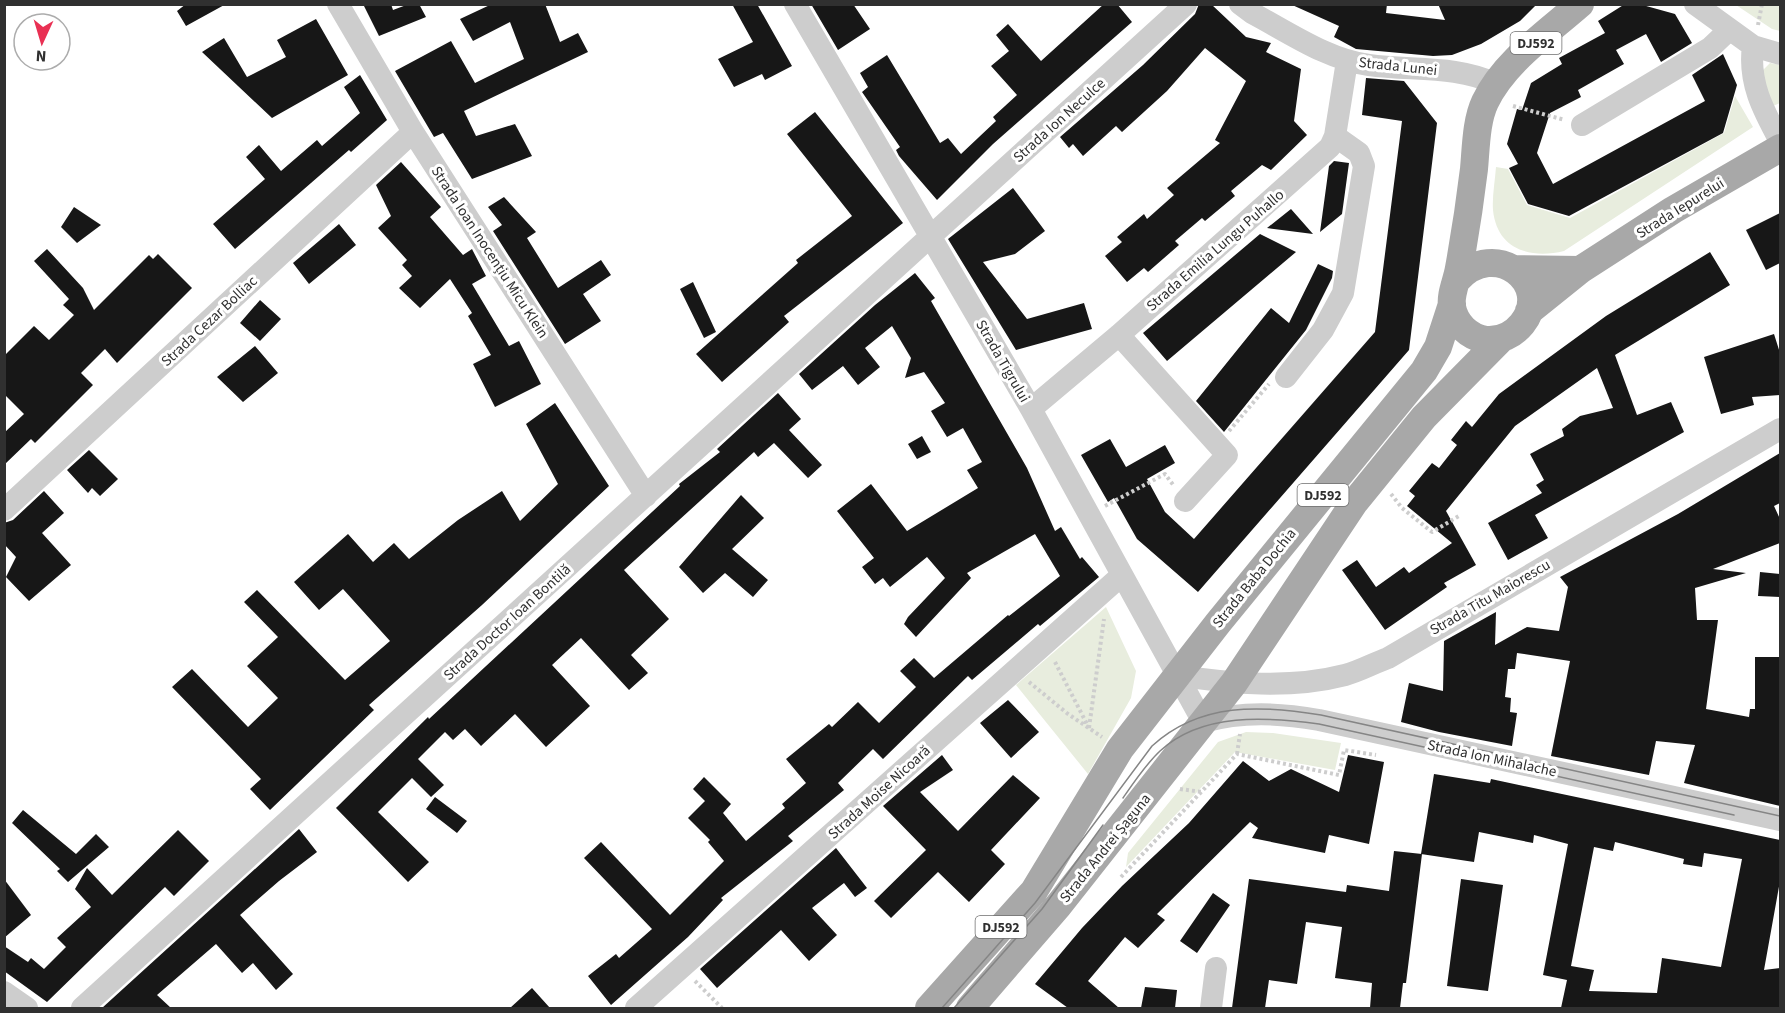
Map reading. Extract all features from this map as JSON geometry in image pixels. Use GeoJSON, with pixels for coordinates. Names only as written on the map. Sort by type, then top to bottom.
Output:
{"type":"FeatureCollection","features":[{"type":"Feature","properties":{"kind":"main road","name":"DJ592"},"geometry":{"type":"LineString","coordinates":[[1454,292],[1468,212],[1479,125],[1485,103],[1496,84],[1515,62],[1580,4]]}},
{"type":"Feature","properties":{"kind":"main road","name":"Strada Iepurelui"},"geometry":{"type":"LineString","coordinates":[[1529,311],[1580,270],[1673,210],[1780,148]]}},
{"type":"Feature","properties":{"kind":"main road"},"geometry":{"type":"LineString","coordinates":[[1468,212],[1480,236],[1527,286],[1529,311]]}},
{"type":"Feature","properties":{"kind":"main road"},"geometry":{"type":"LineString","coordinates":[[1501,339],[1488,340],[1467,332],[1454,315],[1454,292],[1465,271],[1476,264],[1489,261],[1508,266],[1580,270]]}},
{"type":"Feature","properties":{"kind":"main road","name":"Strada Baba Dochia"},"geometry":{"type":"LineString","coordinates":[[1176,675],[1424,371],[1438,347],[1454,292]]}},
{"type":"Feature","properties":{"kind":"main road","name":"DJ592"},"geometry":{"type":"LineString","coordinates":[[1234,683],[1354,503],[1424,417],[1501,339],[1514,333],[1523,323],[1529,311]]}},
{"type":"Feature","properties":{"kind":"main road","name":"Strada Andrei Șaguna"},"geometry":{"type":"LineString","coordinates":[[929,1008],[1034,891],[1120,749],[1176,675]]}},
{"type":"Feature","properties":{"kind":"main road","name":"Strada Andrei Șaguna"},"geometry":{"type":"LineString","coordinates":[[975,1005],[1058,906],[1234,683]]}},
{"type":"Feature","properties":{"kind":"street","name":"Strada Ioan Inocențiu Micu Klein"},"geometry":{"type":"LineString","coordinates":[[338,4],[413,132],[646,496]]}},
{"type":"Feature","properties":{"kind":"street","name":"Strada Tigrului"},"geometry":{"type":"LineString","coordinates":[[795,4],[1031,409],[1203,722]]}},
{"type":"Feature","properties":{"kind":"street","name":"Strada Ion Neculce"},"geometry":{"type":"LineString","coordinates":[[932,236],[1186,4]]}},
{"type":"Feature","properties":{"kind":"street","name":"Strada Lunei"},"geometry":{"type":"LineString","coordinates":[[1240,4],[1252,13],[1347,61],[1369,65],[1461,72],[1479,76],[1496,84]]}},
{"type":"Feature","properties":{"kind":"street"},"geometry":{"type":"LineString","coordinates":[[1695,4],[1753,46],[1780,54]]}},
{"type":"Feature","properties":{"kind":"street"},"geometry":{"type":"LineString","coordinates":[[1582,125],[1710,48],[1729,30]]}},
{"type":"Feature","properties":{"kind":"street"},"geometry":{"type":"LineString","coordinates":[[1753,46],[1750,64],[1754,86],[1780,141]]}},
{"type":"Feature","properties":{"kind":"street","name":"Strada Emilia Lungu Puhallo"},"geometry":{"type":"LineString","coordinates":[[1031,409],[1119,335],[1317,160],[1335,136],[1347,61]]}},
{"type":"Feature","properties":{"kind":"street","name":"Strada Cezar Bolliac"},"geometry":{"type":"LineString","coordinates":[[4,510],[413,132]]}},
{"type":"Feature","properties":{"kind":"street"},"geometry":{"type":"LineString","coordinates":[[1286,377],[1323,330],[1343,293],[1364,166],[1359,153],[1335,136]]}},
{"type":"Feature","properties":{"kind":"street","name":"Strada Doctor Ioan Bontilă"},"geometry":{"type":"LineString","coordinates":[[82,1008],[932,236]]}},
{"type":"Feature","properties":{"kind":"street"},"geometry":{"type":"LineString","coordinates":[[1119,335],[1227,455],[1185,501]]}},
{"type":"Feature","properties":{"kind":"street","name":"Strada Titu Maiorescu"},"geometry":{"type":"LineString","coordinates":[[1176,675],[1234,683],[1317,681],[1347,674],[1388,658],[1780,429]]}},
{"type":"Feature","properties":{"kind":"street","name":"Strada Moise Nicoară"},"geometry":{"type":"LineString","coordinates":[[636,1008],[1122,575]]}},
{"type":"Feature","properties":{"kind":"street","name":"Strada Ion Mihalache"},"geometry":{"type":"LineString","coordinates":[[1203,722],[1229,716],[1267,713],[1319,720],[1780,820]]}},
{"type":"Feature","properties":{"kind":"street"},"geometry":{"type":"LineString","coordinates":[[1211,1008],[1216,968]]}},
{"type":"Feature","properties":{"kind":"street"},"geometry":{"type":"LineString","coordinates":[[4,992],[27,1008]]}},
{"type":"Feature","properties":{"kind":"path"},"geometry":{"type":"LineString","coordinates":[[1513,106],[1582,125]]}},
{"type":"Feature","properties":{"kind":"path"},"geometry":{"type":"LineString","coordinates":[[1218,444],[1279,372],[1286,377]]}},
{"type":"Feature","properties":{"kind":"path"},"geometry":{"type":"LineString","coordinates":[[1089,515],[1165,474],[1185,501]]}},
{"type":"Feature","properties":{"kind":"path"},"geometry":{"type":"LineString","coordinates":[[1391,494],[1402,508],[1432,532],[1459,516]]}},
{"type":"Feature","properties":{"kind":"path"},"geometry":{"type":"LineString","coordinates":[[1089,728],[1105,615]]}},
{"type":"Feature","properties":{"kind":"path"},"geometry":{"type":"LineString","coordinates":[[1045,644],[1089,728]]}},
{"type":"Feature","properties":{"kind":"path"},"geometry":{"type":"LineString","coordinates":[[1012,673],[1032,683],[1110,742]]}},
{"type":"Feature","properties":{"kind":"path"},"geometry":{"type":"LineString","coordinates":[[1121,877],[1237,754],[1242,727]]}},
{"type":"Feature","properties":{"kind":"path"},"geometry":{"type":"LineString","coordinates":[[1237,754],[1339,775],[1344,750],[1378,756]]}},
{"type":"Feature","properties":{"kind":"path"},"geometry":{"type":"LineString","coordinates":[[1173,789],[1202,792]]}},
{"type":"Feature","properties":{"kind":"path"},"geometry":{"type":"LineString","coordinates":[[682,968],[722,1008]]}},
{"type":"Feature","properties":{"kind":"shaded area"},"geometry":{"type":"Polygon","coordinates":[[[1736,5],[1780,5],[1780,31],[1772,29],[1736,5]]]}},
{"type":"Feature","properties":{"kind":"shaded area"},"geometry":{"type":"Polygon","coordinates":[[[1770,63],[1780,65],[1780,103],[1773,106],[1760,73],[1770,63]]]}},
{"type":"Feature","properties":{"kind":"shaded area"},"geometry":{"type":"Polygon","coordinates":[[[1735,96],[1753,127],[1564,251],[1540,254],[1528,252],[1509,243],[1501,234],[1493,210],[1496,167],[1508,169],[1527,205],[1570,218],[1724,133],[1735,96]]]}},
{"type":"Feature","properties":{"kind":"shaded area"},"geometry":{"type":"Polygon","coordinates":[[[1106,607],[1136,671],[1131,698],[1088,774],[1016,685],[1106,607]]]}},
{"type":"Feature","properties":{"kind":"shaded area"},"geometry":{"type":"Polygon","coordinates":[[[1246,732],[1273,733],[1341,743],[1335,770],[1235,752],[1126,867],[1128,853],[1218,742],[1246,732]]]}},
{"type":"Feature","properties":{"kind":"building"},"geometry":{"type":"Polygon","coordinates":[[[186,4],[226,4],[186,26],[177,11],[186,4]]]}},
{"type":"Feature","properties":{"kind":"building"},"geometry":{"type":"Polygon","coordinates":[[[363,4],[391,4],[393,10],[409,4],[419,4],[426,17],[379,36],[363,4]]]}},
{"type":"Feature","properties":{"kind":"building"},"geometry":{"type":"Polygon","coordinates":[[[492,4],[545,4],[560,42],[578,33],[588,52],[464,111],[476,136],[515,124],[532,156],[472,179],[443,133],[434,137],[395,71],[451,41],[475,83],[524,59],[510,22],[473,41],[460,19],[492,4]]]}},
{"type":"Feature","properties":{"kind":"building"},"geometry":{"type":"Polygon","coordinates":[[[732,4],[757,4],[792,66],[765,80],[762,74],[734,87],[718,59],[753,42],[732,4]]]}},
{"type":"Feature","properties":{"kind":"building"},"geometry":{"type":"Polygon","coordinates":[[[811,4],[853,4],[870,29],[838,50],[811,4]]]}},
{"type":"Feature","properties":{"kind":"building"},"geometry":{"type":"Polygon","coordinates":[[[1104,4],[1117,4],[1132,22],[993,144],[937,200],[899,156],[896,150],[900,147],[862,92],[868,87],[860,73],[887,55],[940,143],[948,138],[961,154],[996,121],[993,117],[1017,95],[991,66],[1009,51],[996,35],[1008,24],[1041,61],[1104,4]]]}},
{"type":"Feature","properties":{"kind":"building"},"geometry":{"type":"Polygon","coordinates":[[[1199,4],[1211,4],[1246,37],[1271,43],[1266,52],[1301,69],[1294,121],[1307,135],[1271,170],[1262,165],[1231,191],[1235,196],[1205,221],[1202,218],[1175,241],[1179,245],[1148,272],[1144,268],[1127,282],[1105,256],[1122,242],[1117,237],[1144,214],[1147,219],[1174,195],[1167,188],[1220,143],[1215,140],[1246,81],[1205,48],[1167,91],[1122,132],[1116,126],[1083,156],[1073,144],[1069,148],[1060,137],[1143,65],[1195,14],[1199,4]]]}},
{"type":"Feature","properties":{"kind":"building"},"geometry":{"type":"Polygon","coordinates":[[[1290,4],[1387,4],[1386,13],[1445,20],[1438,4],[1537,4],[1520,21],[1481,44],[1452,55],[1433,56],[1356,49],[1334,37],[1339,26],[1290,4]]]}},
{"type":"Feature","properties":{"kind":"building"},"geometry":{"type":"Polygon","coordinates":[[[1625,4],[1639,4],[1675,14],[1692,43],[1661,62],[1646,34],[1616,50],[1624,64],[1578,90],[1581,97],[1550,113],[1537,153],[1553,184],[1705,101],[1692,75],[1723,54],[1737,85],[1723,133],[1569,216],[1528,204],[1509,168],[1518,164],[1507,144],[1517,109],[1522,110],[1531,83],[1562,64],[1559,58],[1605,33],[1598,21],[1625,4]]]}},
{"type":"Feature","properties":{"kind":"building"},"geometry":{"type":"Polygon","coordinates":[[[316,19],[348,75],[272,118],[202,52],[224,38],[247,77],[286,57],[277,40],[316,19]]]}},
{"type":"Feature","properties":{"kind":"building"},"geometry":{"type":"Polygon","coordinates":[[[360,75],[387,120],[235,249],[213,224],[265,179],[246,157],[259,145],[281,171],[317,140],[322,146],[360,113],[344,87],[360,75]]]}},
{"type":"Feature","properties":{"kind":"building"},"geometry":{"type":"Polygon","coordinates":[[[1366,78],[1404,81],[1437,123],[1409,350],[1198,592],[1137,539],[1114,498],[1108,502],[1081,455],[1110,439],[1126,467],[1165,445],[1175,463],[1147,479],[1165,512],[1194,539],[1375,332],[1402,121],[1362,115],[1366,78]]]}},
{"type":"Feature","properties":{"kind":"building"},"geometry":{"type":"Polygon","coordinates":[[[815,112],[903,223],[784,316],[789,322],[722,382],[696,354],[798,263],[796,260],[852,216],[787,134],[815,112]]]}},
{"type":"Feature","properties":{"kind":"building"},"geometry":{"type":"Polygon","coordinates":[[[1334,161],[1349,163],[1342,214],[1320,232],[1329,166],[1334,161]]]}},
{"type":"Feature","properties":{"kind":"building"},"geometry":{"type":"Polygon","coordinates":[[[401,162],[441,207],[430,217],[463,255],[472,249],[486,276],[472,284],[509,346],[519,341],[541,384],[495,407],[473,364],[491,355],[468,316],[472,313],[450,279],[420,308],[399,288],[412,276],[402,265],[407,260],[378,228],[391,216],[376,185],[401,162]]]}},
{"type":"Feature","properties":{"kind":"building"},"geometry":{"type":"Polygon","coordinates":[[[1013,188],[1045,231],[1015,254],[983,262],[1027,319],[1084,303],[1092,329],[1016,350],[948,239],[1013,188]]]}},
{"type":"Feature","properties":{"kind":"building"},"geometry":{"type":"Polygon","coordinates":[[[504,197],[536,232],[527,238],[558,288],[601,260],[611,275],[583,294],[601,321],[565,344],[493,231],[502,225],[488,207],[504,197]]]}},
{"type":"Feature","properties":{"kind":"building"},"geometry":{"type":"Polygon","coordinates":[[[74,207],[101,225],[77,243],[61,227],[74,207]]]}},
{"type":"Feature","properties":{"kind":"building"},"geometry":{"type":"Polygon","coordinates":[[[1291,209],[1313,234],[1267,228],[1291,209]]]}},
{"type":"Feature","properties":{"kind":"building"},"geometry":{"type":"Polygon","coordinates":[[[1780,213],[1780,263],[1766,270],[1746,230],[1780,213]]]}},
{"type":"Feature","properties":{"kind":"building"},"geometry":{"type":"Polygon","coordinates":[[[339,224],[356,245],[309,284],[293,263],[339,224]]]}},
{"type":"Feature","properties":{"kind":"building"},"geometry":{"type":"Polygon","coordinates":[[[1260,234],[1296,252],[1167,361],[1143,333],[1260,234]]]}},
{"type":"Feature","properties":{"kind":"building"},"geometry":{"type":"Polygon","coordinates":[[[47,249],[83,288],[94,310],[149,255],[153,259],[158,254],[192,288],[117,363],[105,349],[81,373],[93,385],[35,443],[31,439],[4,465],[4,433],[24,414],[4,394],[4,356],[34,326],[49,340],[74,315],[63,305],[69,299],[34,261],[47,249]]]}},
{"type":"Feature","properties":{"kind":"building"},"geometry":{"type":"Polygon","coordinates":[[[1710,252],[1730,285],[1615,355],[1637,415],[1671,402],[1684,432],[1535,515],[1548,538],[1508,560],[1488,523],[1542,493],[1536,485],[1544,480],[1530,454],[1564,436],[1562,429],[1580,416],[1613,408],[1597,368],[1515,426],[1446,511],[1476,565],[1444,583],[1447,587],[1385,630],[1342,570],[1357,560],[1376,587],[1404,567],[1409,573],[1452,543],[1407,506],[1415,496],[1409,491],[1432,463],[1439,468],[1457,445],[1451,440],[1466,421],[1472,427],[1499,394],[1606,316],[1710,252]]]}},
{"type":"Feature","properties":{"kind":"building"},"geometry":{"type":"Polygon","coordinates":[[[1318,264],[1333,271],[1332,278],[1306,330],[1224,432],[1196,401],[1271,308],[1289,323],[1318,264]]]}},
{"type":"Feature","properties":{"kind":"building"},"geometry":{"type":"Polygon","coordinates":[[[915,273],[935,298],[931,301],[1027,468],[1055,531],[1061,527],[1080,559],[1082,557],[1099,577],[1040,626],[1038,624],[972,680],[968,676],[883,759],[873,749],[838,783],[844,790],[788,836],[793,841],[721,898],[723,900],[688,937],[611,1005],[588,976],[616,954],[619,958],[652,929],[584,858],[601,842],[670,915],[724,861],[708,842],[710,840],[688,818],[705,801],[693,789],[704,777],[731,804],[723,813],[746,841],[785,808],[782,804],[806,783],[786,759],[829,724],[832,727],[858,702],[879,723],[916,687],[900,671],[914,658],[934,678],[1008,615],[1060,576],[1035,534],[967,573],[971,578],[916,637],[904,624],[945,578],[927,557],[890,587],[883,578],[875,584],[862,567],[874,558],[837,511],[871,484],[907,531],[978,488],[967,470],[982,462],[963,428],[947,437],[931,411],[945,403],[924,372],[905,378],[911,358],[892,326],[865,348],[880,367],[858,385],[843,366],[812,390],[799,374],[875,305],[915,273]]]}},
{"type":"Feature","properties":{"kind":"building"},"geometry":{"type":"Polygon","coordinates":[[[693,282],[716,332],[704,338],[680,289],[693,282]]]}},
{"type":"Feature","properties":{"kind":"building"},"geometry":{"type":"Polygon","coordinates":[[[260,300],[281,319],[260,341],[240,323],[260,300]]]}},
{"type":"Feature","properties":{"kind":"building"},"geometry":{"type":"Polygon","coordinates":[[[1774,334],[1780,353],[1780,395],[1752,397],[1754,405],[1721,414],[1704,357],[1774,334]]]}},
{"type":"Feature","properties":{"kind":"building"},"geometry":{"type":"Polygon","coordinates":[[[255,346],[278,373],[243,402],[217,377],[255,346]]]}},
{"type":"Feature","properties":{"kind":"building"},"geometry":{"type":"Polygon","coordinates":[[[778,393],[801,419],[789,430],[822,465],[808,478],[774,443],[758,457],[754,452],[624,570],[669,619],[631,655],[648,673],[629,690],[581,638],[552,665],[590,706],[546,747],[515,714],[481,746],[465,729],[453,740],[445,732],[418,759],[444,785],[431,797],[412,778],[378,812],[429,862],[408,882],[336,808],[428,717],[429,719],[680,486],[679,484],[720,452],[717,449],[778,393]]]}},
{"type":"Feature","properties":{"kind":"building"},"geometry":{"type":"Polygon","coordinates":[[[555,403],[609,486],[482,605],[369,705],[374,710],[270,810],[250,789],[261,779],[172,687],[192,669],[248,727],[278,698],[247,666],[278,637],[244,602],[257,590],[345,680],[390,641],[343,589],[319,610],[294,582],[348,534],[373,562],[394,543],[409,559],[458,520],[502,491],[520,521],[558,484],[526,424],[555,403]]]}},
{"type":"Feature","properties":{"kind":"building"},"geometry":{"type":"Polygon","coordinates":[[[922,436],[931,452],[917,459],[908,444],[922,436]]]}},
{"type":"Feature","properties":{"kind":"building"},"geometry":{"type":"Polygon","coordinates":[[[89,450],[118,479],[100,496],[92,488],[88,493],[67,470],[89,450]]]}},
{"type":"Feature","properties":{"kind":"building"},"geometry":{"type":"Polygon","coordinates":[[[1780,453],[1780,503],[1774,506],[1780,519],[1780,543],[1713,569],[1746,573],[1695,588],[1697,620],[1718,620],[1706,709],[1749,717],[1750,709],[1755,709],[1755,657],[1780,657],[1780,806],[1684,783],[1695,745],[1656,741],[1649,775],[1551,756],[1570,661],[1517,653],[1515,669],[1508,669],[1505,697],[1511,698],[1510,712],[1517,713],[1512,746],[1401,722],[1409,683],[1443,691],[1444,641],[1496,612],[1495,645],[1527,627],[1559,631],[1568,587],[1560,577],[1678,514],[1780,453]]]}},
{"type":"Feature","properties":{"kind":"building"},"geometry":{"type":"Polygon","coordinates":[[[44,491],[64,513],[42,533],[71,565],[29,601],[6,577],[16,557],[4,544],[4,523],[13,520],[44,491]]]}},
{"type":"Feature","properties":{"kind":"building"},"geometry":{"type":"Polygon","coordinates":[[[741,495],[764,518],[732,549],[768,580],[753,597],[725,573],[703,593],[679,567],[741,495]]]}},
{"type":"Feature","properties":{"kind":"building"},"geometry":{"type":"Polygon","coordinates":[[[1760,572],[1780,574],[1780,597],[1758,596],[1760,572]]]}},
{"type":"Feature","properties":{"kind":"building"},"geometry":{"type":"Polygon","coordinates":[[[1008,700],[1039,732],[1011,758],[980,723],[1008,700]]]}},
{"type":"Feature","properties":{"kind":"building"},"geometry":{"type":"Polygon","coordinates":[[[942,755],[953,770],[920,792],[958,831],[1013,775],[1040,798],[991,850],[1005,864],[969,902],[938,872],[891,918],[874,901],[926,850],[883,806],[942,755]]]}},
{"type":"Feature","properties":{"kind":"building"},"geometry":{"type":"Polygon","coordinates":[[[1348,755],[1384,762],[1369,844],[1329,835],[1325,853],[1252,838],[1258,828],[1250,822],[1157,914],[1165,920],[1138,948],[1125,937],[1088,981],[1119,1008],[1068,1008],[1035,984],[1082,928],[1122,886],[1189,823],[1243,761],[1269,781],[1291,769],[1339,792],[1348,755]]]}},
{"type":"Feature","properties":{"kind":"building"},"geometry":{"type":"Polygon","coordinates":[[[1434,774],[1490,783],[1491,779],[1780,840],[1780,881],[1764,970],[1780,968],[1780,1008],[1561,1008],[1567,980],[1543,975],[1568,844],[1534,835],[1533,843],[1479,832],[1474,862],[1421,854],[1434,774]],[[1615,842],[1613,851],[1594,847],[1571,966],[1594,970],[1589,991],[1657,993],[1662,958],[1721,967],[1742,859],[1704,853],[1702,867],[1683,864],[1684,859],[1615,842]]]}},
{"type":"Feature","properties":{"kind":"building"},"geometry":{"type":"Polygon","coordinates":[[[435,797],[467,821],[457,833],[426,809],[435,797]]]}},
{"type":"Feature","properties":{"kind":"building"},"geometry":{"type":"Polygon","coordinates":[[[23,810],[76,854],[96,834],[109,847],[68,882],[57,871],[60,869],[12,823],[23,810]]]}},
{"type":"Feature","properties":{"kind":"building"},"geometry":{"type":"Polygon","coordinates":[[[299,829],[317,852],[240,915],[293,974],[276,990],[253,963],[242,973],[216,944],[157,995],[171,1008],[102,1008],[299,829]]]}},
{"type":"Feature","properties":{"kind":"building"},"geometry":{"type":"Polygon","coordinates":[[[178,830],[209,861],[174,896],[165,887],[47,1002],[4,971],[4,946],[28,962],[31,958],[44,969],[66,947],[57,938],[91,907],[75,889],[87,868],[112,895],[178,830]]]}},
{"type":"Feature","properties":{"kind":"building"},"geometry":{"type":"Polygon","coordinates":[[[836,848],[867,888],[855,897],[844,883],[812,908],[837,935],[809,961],[781,930],[717,988],[700,969],[836,848]]]}},
{"type":"Feature","properties":{"kind":"building"},"geometry":{"type":"Polygon","coordinates":[[[1394,851],[1422,854],[1406,983],[1403,983],[1400,1008],[1370,1008],[1372,983],[1335,978],[1342,927],[1306,922],[1297,984],[1269,980],[1265,1008],[1232,1008],[1249,879],[1346,892],[1347,885],[1389,891],[1394,851]]]}},
{"type":"Feature","properties":{"kind":"building"},"geometry":{"type":"Polygon","coordinates":[[[4,879],[31,915],[4,938],[4,879]]]}},
{"type":"Feature","properties":{"kind":"building"},"geometry":{"type":"Polygon","coordinates":[[[1461,879],[1503,885],[1488,991],[1447,986],[1461,879]]]}},
{"type":"Feature","properties":{"kind":"building"},"geometry":{"type":"Polygon","coordinates":[[[1213,893],[1230,905],[1197,953],[1180,941],[1213,893]]]}},
{"type":"Feature","properties":{"kind":"building"},"geometry":{"type":"Polygon","coordinates":[[[1145,987],[1177,990],[1175,1008],[1141,1008],[1145,987]]]}},
{"type":"Feature","properties":{"kind":"building"},"geometry":{"type":"Polygon","coordinates":[[[532,988],[550,1008],[510,1008],[532,988]]]}},
{"type":"Feature","properties":{"kind":"tram line"},"geometry":{"type":"LineString","coordinates":[[942,1008],[1035,903],[1152,746],[1190,721],[1211,714],[1232,710],[1276,709],[1321,715],[1780,816]]}},
{"type":"Feature","properties":{"kind":"tram line"},"geometry":{"type":"LineString","coordinates":[[1123,798],[1140,773],[1160,751],[1177,738],[1215,723],[1257,719],[1319,724],[1734,815]]}},
{"type":"Feature","properties":{"kind":"tram line"},"geometry":{"type":"LineString","coordinates":[[954,1008],[1042,909],[1103,825]]}}]}
